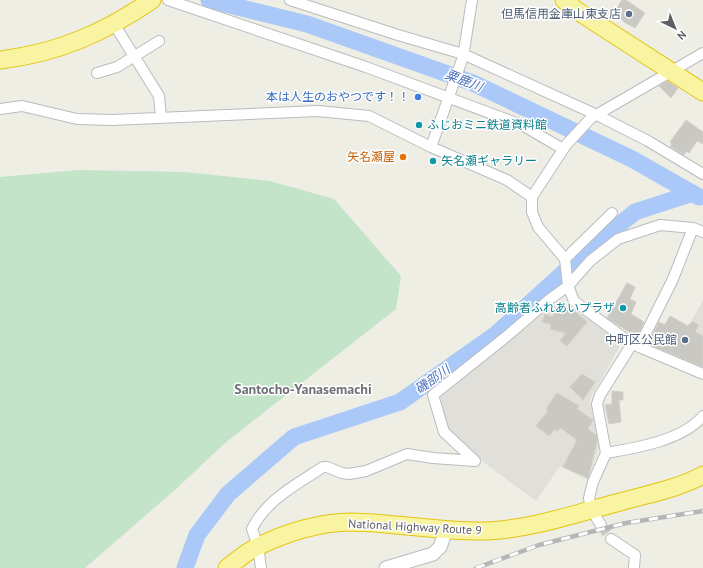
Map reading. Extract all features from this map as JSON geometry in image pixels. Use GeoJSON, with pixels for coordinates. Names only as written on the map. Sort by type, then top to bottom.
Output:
{"type":"FeatureCollection","features":[{"type":"Feature","properties":{"kind":"highway"},"geometry":{"type":"LineString","coordinates":[[0,60],[34,55],[54,50],[92,35],[114,24],[152,0]]}},
{"type":"Feature","properties":{"kind":"highway"},"geometry":{"type":"LineString","coordinates":[[564,0],[576,10],[703,92]]}},
{"type":"Feature","properties":{"kind":"highway","name":"National Highway Route 9"},"geometry":{"type":"LineString","coordinates":[[227,568],[258,546],[281,537],[327,524],[350,522],[402,525],[446,530],[489,531],[520,527],[591,510],[681,485],[703,475]]}},
{"type":"Feature","properties":{"kind":"street"},"geometry":{"type":"LineString","coordinates":[[168,0],[450,97],[522,125],[564,147]]}},
{"type":"Feature","properties":{"kind":"street"},"geometry":{"type":"LineString","coordinates":[[290,0],[463,56],[648,141],[703,174]]}},
{"type":"Feature","properties":{"kind":"street"},"geometry":{"type":"LineString","coordinates":[[431,147],[450,97],[463,56],[472,0]]}},
{"type":"Feature","properties":{"kind":"street"},"geometry":{"type":"LineString","coordinates":[[114,24],[159,96],[161,117]]}},
{"type":"Feature","properties":{"kind":"street"},"geometry":{"type":"LineString","coordinates":[[97,73],[117,67],[159,41]]}},
{"type":"Feature","properties":{"kind":"street"},"geometry":{"type":"LineString","coordinates":[[703,53],[594,116],[564,147],[532,197],[532,212],[538,227],[564,260],[568,286],[574,301],[635,346],[703,374]]}},
{"type":"Feature","properties":{"kind":"street"},"geometry":{"type":"LineString","coordinates":[[0,109],[22,106],[77,119],[112,120],[318,111],[369,116],[431,147],[507,180],[532,197]]}},
{"type":"Feature","properties":{"kind":"street"},"geometry":{"type":"LineString","coordinates":[[564,260],[612,213]]}},
{"type":"Feature","properties":{"kind":"street"},"geometry":{"type":"LineString","coordinates":[[260,568],[258,546],[252,529],[257,519],[276,497],[323,467],[349,474],[366,471],[407,454],[433,458],[476,461],[444,432],[433,395],[568,286],[590,261],[618,239],[660,225],[693,228],[703,232]]}},
{"type":"Feature","properties":{"kind":"street"},"geometry":{"type":"LineString","coordinates":[[601,525],[591,510],[589,498],[593,482],[606,453],[597,404],[600,395],[635,346],[673,278],[693,228]]}},
{"type":"Feature","properties":{"kind":"street"},"geometry":{"type":"LineString","coordinates":[[606,453],[625,450],[675,436],[696,424],[703,416]]}},
{"type":"Feature","properties":{"kind":"street"},"geometry":{"type":"LineString","coordinates":[[386,568],[433,554],[440,548],[446,530]]}},
{"type":"Feature","properties":{"kind":"street"},"geometry":{"type":"LineString","coordinates":[[610,539],[635,555],[634,568]]}},
{"type":"Feature","properties":{"kind":"shaded area"},"geometry":{"type":"Polygon","coordinates":[[[561,299],[614,338],[619,344],[619,348],[590,401],[600,444],[588,480],[560,466],[536,501],[483,462],[448,428],[440,396],[561,299]]]}},
{"type":"Feature","properties":{"kind":"shaded area"},"geometry":{"type":"Polygon","coordinates":[[[703,300],[703,372],[679,362],[700,325],[692,320],[703,300]]]}},
{"type":"Feature","properties":{"kind":"green space"},"geometry":{"type":"Polygon","coordinates":[[[78,170],[185,172],[270,181],[334,199],[401,276],[396,309],[225,443],[176,489],[85,568],[0,568],[0,177],[78,170]]]}},
{"type":"Feature","properties":{"kind":"building","name":"但馬信用金庫山東支店"},"geometry":{"type":"Polygon","coordinates":[[[622,0],[626,0],[645,13],[635,28],[613,14],[622,0]]]}},
{"type":"Feature","properties":{"kind":"building"},"geometry":{"type":"Polygon","coordinates":[[[668,81],[678,88],[671,98],[659,86],[668,81]]]}},
{"type":"Feature","properties":{"kind":"building"},"geometry":{"type":"Polygon","coordinates":[[[686,120],[703,132],[703,144],[697,141],[689,153],[686,151],[684,155],[670,146],[672,144],[670,142],[686,120]]]}},
{"type":"Feature","properties":{"kind":"building","name":"高齢者ふれあいプラザ"},"geometry":{"type":"Polygon","coordinates":[[[627,283],[635,287],[630,299],[636,302],[631,314],[644,322],[637,337],[607,318],[627,283]]]}},
{"type":"Feature","properties":{"kind":"building"},"geometry":{"type":"Polygon","coordinates":[[[561,303],[570,309],[571,308],[587,322],[567,346],[560,341],[566,333],[550,329],[551,324],[542,322],[545,314],[552,317],[561,303]]]}},
{"type":"Feature","properties":{"kind":"building"},"geometry":{"type":"Polygon","coordinates":[[[670,316],[688,326],[692,321],[699,325],[695,332],[703,336],[703,367],[648,344],[659,322],[665,325],[670,316]]]}},
{"type":"Feature","properties":{"kind":"building"},"geometry":{"type":"Polygon","coordinates":[[[582,374],[595,382],[583,400],[570,387],[582,374]]]}},
{"type":"Feature","properties":{"kind":"building"},"geometry":{"type":"Polygon","coordinates":[[[612,391],[623,392],[623,400],[619,400],[621,422],[609,424],[605,405],[612,404],[612,391]]]}},
{"type":"Feature","properties":{"kind":"building"},"geometry":{"type":"Polygon","coordinates":[[[557,393],[579,406],[577,409],[593,420],[588,429],[596,435],[597,442],[588,478],[563,467],[577,440],[561,428],[557,431],[555,429],[549,436],[536,426],[548,411],[546,409],[557,393]]]}},
{"type":"Feature","properties":{"kind":"waterway","name":"粟鹿川"},"geometry":{"type":"LineString","coordinates":[[209,0],[307,24],[473,83],[632,159],[699,197]]}},
{"type":"Feature","properties":{"kind":"waterway","name":"磯部川"},"geometry":{"type":"LineString","coordinates":[[185,568],[197,535],[228,494],[294,437],[400,402],[495,335],[592,247],[635,212],[693,193]]}},
{"type":"Feature","properties":{"kind":"tunnel"},"geometry":{"type":"LineString","coordinates":[[601,525],[611,539]]}},
{"type":"Feature","properties":{"kind":"railway"},"geometry":{"type":"LineString","coordinates":[[476,568],[539,545],[626,523],[703,511]]}},
{"type":"Feature","properties":{"kind":"place","name":"但馬信用金庫山東支店"},"geometry":{"type":"Point","coordinates":[629,14]}},
{"type":"Feature","properties":{"kind":"place","name":"本は人生のおやつです！！"},"geometry":{"type":"Point","coordinates":[418,97]}},
{"type":"Feature","properties":{"kind":"place","name":"ふじおミニ鉄道資料館"},"geometry":{"type":"Point","coordinates":[419,125]}},
{"type":"Feature","properties":{"kind":"place","name":"矢名瀬屋"},"geometry":{"type":"Point","coordinates":[403,157]}},
{"type":"Feature","properties":{"kind":"place","name":"矢名瀬ギャラリー"},"geometry":{"type":"Point","coordinates":[433,161]}},
{"type":"Feature","properties":{"kind":"place","name":"高齢者ふれあいプラザ"},"geometry":{"type":"Point","coordinates":[623,308]}},
{"type":"Feature","properties":{"kind":"place","name":"中町区公民館"},"geometry":{"type":"Point","coordinates":[685,340]}},
{"type":"Feature","properties":{"kind":"district","name":"Santocho-Yanasemachi"},"geometry":{"type":"Point","coordinates":[303,389]}}]}
